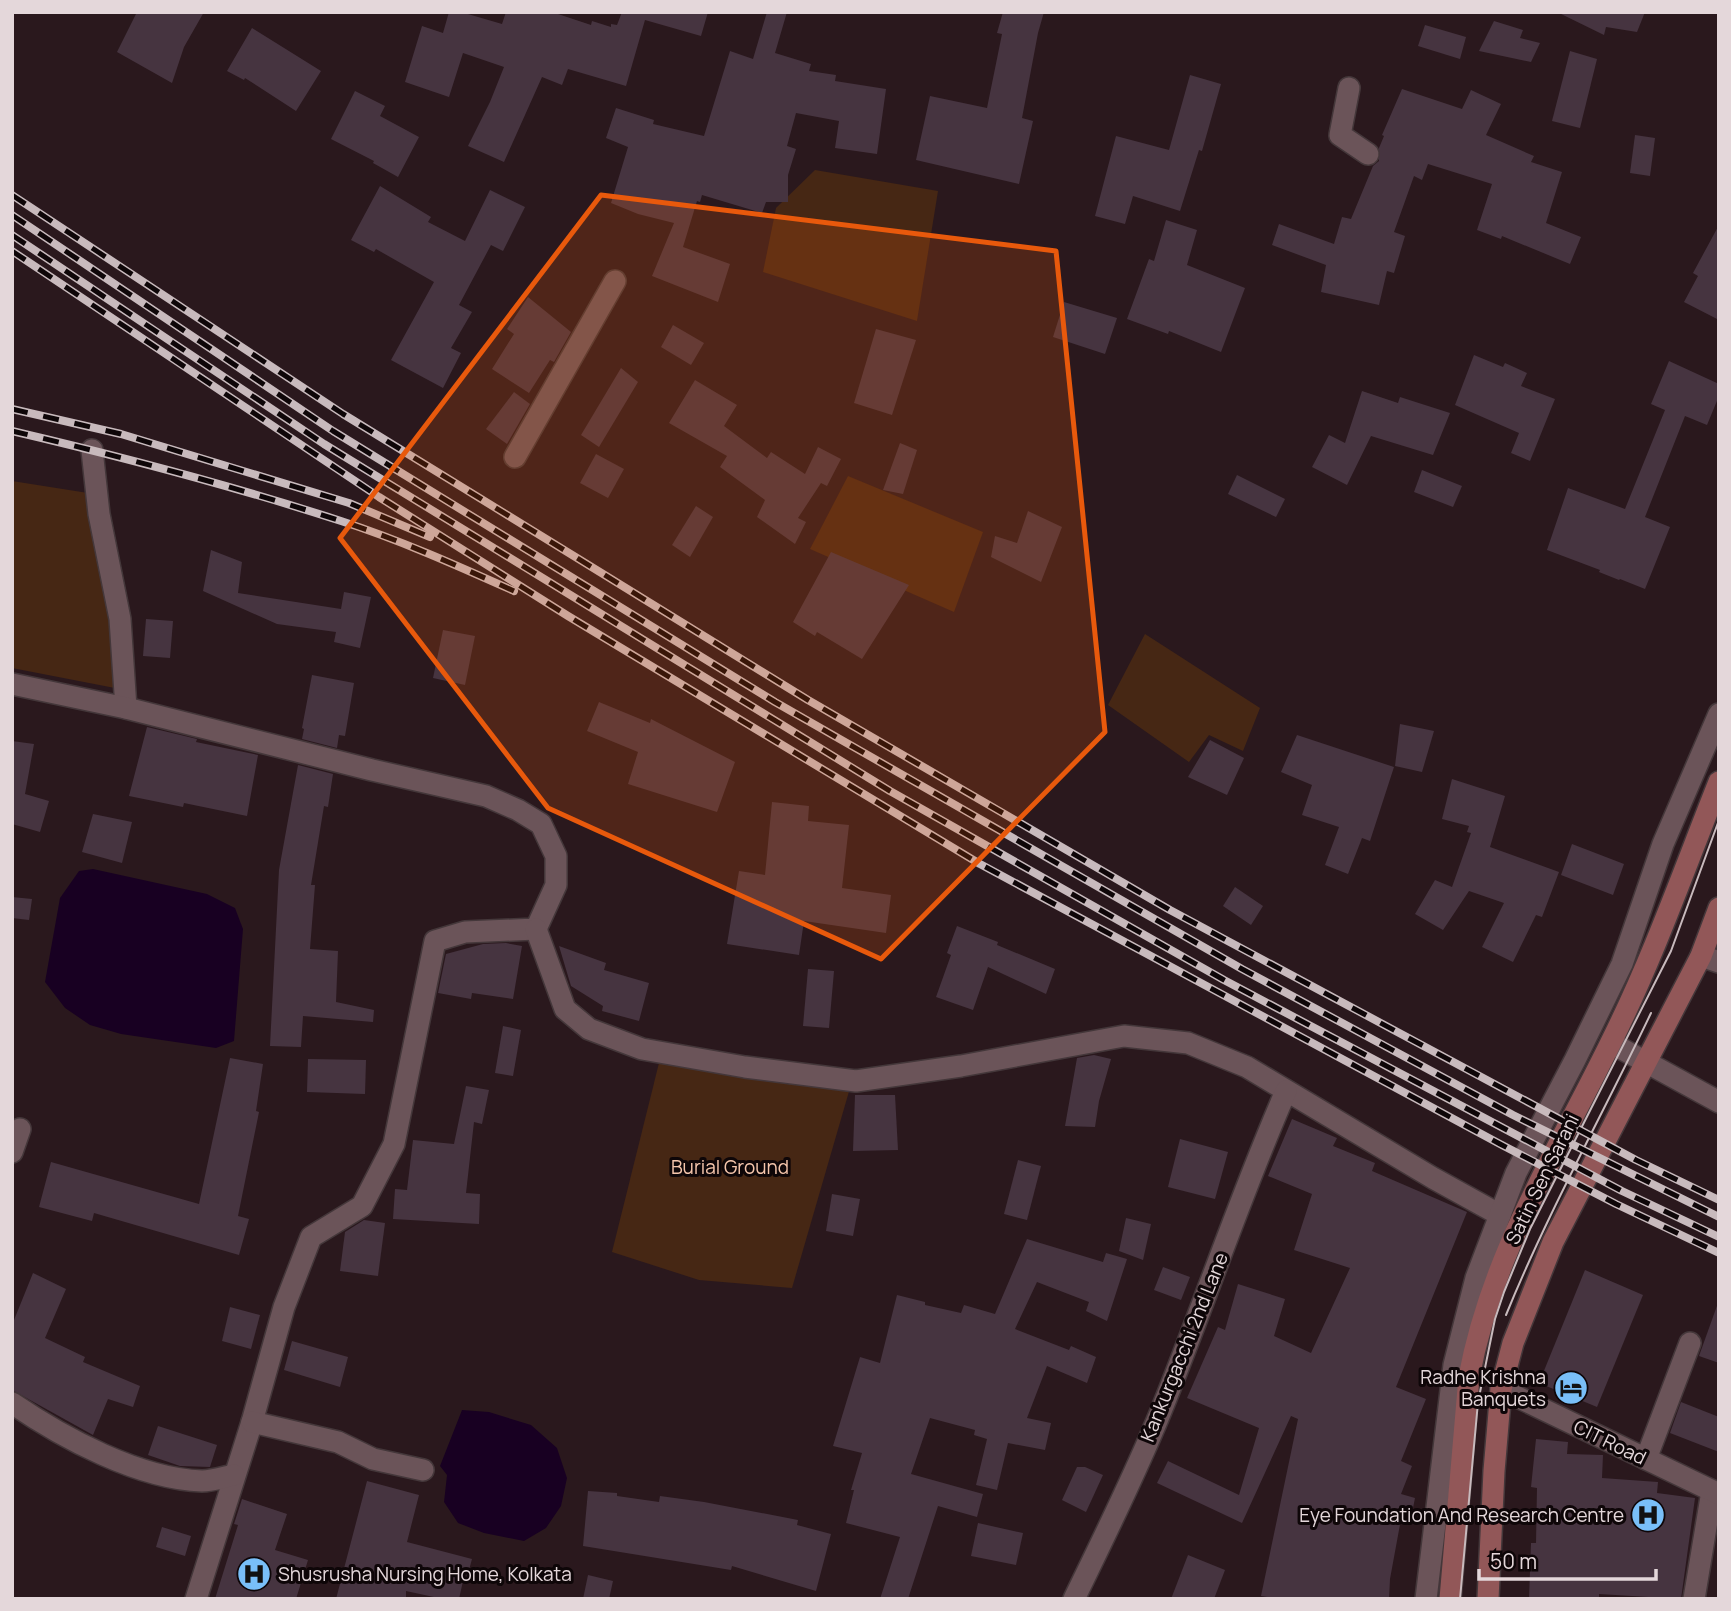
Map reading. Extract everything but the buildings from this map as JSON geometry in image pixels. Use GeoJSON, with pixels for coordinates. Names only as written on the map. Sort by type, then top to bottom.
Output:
{"type":"FeatureCollection","features":[{"type":"Feature","properties":{"kind":"main road","name":"Satin Sen Sarani"},"geometry":{"type":"LineString","coordinates":[[1450,1599],[1469,1377],[1496,1277],[1521,1217],[1611,1042],[1657,943],[1719,782]]}},
{"type":"Feature","properties":{"kind":"main road","name":"Satin Sen Sarani"},"geometry":{"type":"LineString","coordinates":[[1489,1599],[1494,1471],[1501,1389],[1513,1343],[1553,1242],[1648,1062],[1710,959],[1719,908]]}},
{"type":"Feature","properties":{"kind":"street"},"geometry":{"type":"LineString","coordinates":[[1349,88],[1340,135],[1368,154]]}},
{"type":"Feature","properties":{"kind":"street"},"geometry":{"type":"LineString","coordinates":[[515,457],[615,281]]}},
{"type":"Feature","properties":{"kind":"street"},"geometry":{"type":"LineString","coordinates":[[92,450],[99,514],[120,620],[126,708]]}},
{"type":"Feature","properties":{"kind":"street"},"geometry":{"type":"LineString","coordinates":[[12,684],[126,708],[486,796],[518,810],[541,824],[556,856],[556,885],[536,929],[565,1009],[589,1029],[642,1049],[745,1067],[856,1081],[961,1066],[1124,1036],[1188,1043],[1247,1067],[1500,1215]]}},
{"type":"Feature","properties":{"kind":"street"},"geometry":{"type":"LineString","coordinates":[[1426,1599],[1454,1365],[1475,1278],[1516,1173],[1622,964],[1664,844],[1719,714]]}},
{"type":"Feature","properties":{"kind":"street"},"geometry":{"type":"LineString","coordinates":[[196,1599],[252,1422],[284,1307],[311,1237],[362,1206],[394,1144],[435,941],[465,932],[536,929]]}},
{"type":"Feature","properties":{"kind":"street"},"geometry":{"type":"LineString","coordinates":[[1611,1042],[1719,1102]]}},
{"type":"Feature","properties":{"kind":"street","name":"Kankurgacchi 2nd Lane"},"geometry":{"type":"LineString","coordinates":[[1074,1599],[1111,1525],[1160,1412],[1286,1091]]}},
{"type":"Feature","properties":{"kind":"street"},"geometry":{"type":"LineString","coordinates":[[12,1152],[20,1129]]}},
{"type":"Feature","properties":{"kind":"street"},"geometry":{"type":"LineString","coordinates":[[1646,1459],[1689,1343]]}},
{"type":"Feature","properties":{"kind":"street","name":"CIT Road"},"geometry":{"type":"LineString","coordinates":[[1501,1389],[1715,1492]]}},
{"type":"Feature","properties":{"kind":"street"},"geometry":{"type":"LineString","coordinates":[[12,1404],[66,1438],[147,1471],[204,1481],[234,1475]]}},
{"type":"Feature","properties":{"kind":"street"},"geometry":{"type":"LineString","coordinates":[[252,1422],[338,1442],[373,1459],[423,1470]]}},
{"type":"Feature","properties":{"kind":"street"},"geometry":{"type":"LineString","coordinates":[[1694,1599],[1715,1492]]}},
{"type":"Feature","properties":{"kind":"highlighted area"},"geometry":{"type":"Polygon","coordinates":[[[601,195],[1056,251],[1105,732],[881,959],[548,808],[340,538],[601,195]]]}},
{"type":"Feature","properties":{"kind":"green space"},"geometry":{"type":"Polygon","coordinates":[[[815,170],[938,191],[917,321],[763,272],[776,208],[815,170]]]}},
{"type":"Feature","properties":{"kind":"green space"},"geometry":{"type":"Polygon","coordinates":[[[848,476],[983,532],[954,612],[810,549],[848,476]]]}},
{"type":"Feature","properties":{"kind":"green space"},"geometry":{"type":"Polygon","coordinates":[[[12,481],[88,493],[120,689],[12,668],[12,481]]]}},
{"type":"Feature","properties":{"kind":"green space"},"geometry":{"type":"Polygon","coordinates":[[[1145,634],[1260,708],[1243,751],[1209,735],[1189,762],[1108,705],[1145,634]]]}},
{"type":"Feature","properties":{"kind":"green space","name":"Burial Ground"},"geometry":{"type":"Polygon","coordinates":[[[660,1059],[850,1088],[792,1288],[699,1280],[612,1252],[660,1059]]]}},
{"type":"Feature","properties":{"kind":"shaded area"},"geometry":{"type":"Polygon","coordinates":[[[93,869],[207,894],[235,908],[243,929],[234,1041],[216,1048],[121,1034],[90,1025],[65,1008],[45,982],[60,898],[79,871],[93,869]]]}},
{"type":"Feature","properties":{"kind":"shaded area"},"geometry":{"type":"Polygon","coordinates":[[[462,1410],[489,1412],[531,1425],[557,1448],[567,1478],[561,1506],[546,1528],[524,1541],[484,1533],[458,1523],[444,1502],[447,1475],[440,1466],[462,1410]]]}},
{"type":"Feature","properties":{"kind":"tram line"},"geometry":{"type":"LineString","coordinates":[[1460,1599],[1478,1402],[1495,1319],[1530,1229],[1671,951],[1719,820]]}},
{"type":"Feature","properties":{"kind":"tram line"},"geometry":{"type":"LineString","coordinates":[[1506,1315],[1558,1201],[1651,1013]]}},
{"type":"Feature","properties":{"kind":"railway"},"geometry":{"type":"LineString","coordinates":[[12,195],[343,414],[808,700],[1170,910],[1636,1160],[1719,1200]]}},
{"type":"Feature","properties":{"kind":"railway"},"geometry":{"type":"LineString","coordinates":[[12,215],[333,431],[775,702],[1242,969],[1513,1115],[1719,1217]]}},
{"type":"Feature","properties":{"kind":"railway"},"geometry":{"type":"LineString","coordinates":[[12,235],[324,444],[890,791],[1224,980],[1622,1191],[1719,1237]]}},
{"type":"Feature","properties":{"kind":"railway"},"geometry":{"type":"LineString","coordinates":[[12,251],[379,497],[568,616],[980,864],[1500,1144],[1719,1253]]}},
{"type":"Feature","properties":{"kind":"railway"},"geometry":{"type":"LineString","coordinates":[[12,409],[121,434],[349,503],[430,537]]}},
{"type":"Feature","properties":{"kind":"railway"},"geometry":{"type":"LineString","coordinates":[[12,431],[178,473],[363,528],[514,591]]}},
{"type":"Feature","properties":{"kind":"place","name":"Radhe Krishna Banquets"},"geometry":{"type":"Point","coordinates":[1571,1388]}},
{"type":"Feature","properties":{"kind":"place","name":"Eye Foundation And Research Centre"},"geometry":{"type":"Point","coordinates":[1648,1515]}},
{"type":"Feature","properties":{"kind":"place","name":"Shusrusha Nursing Home, Kolkata"},"geometry":{"type":"Point","coordinates":[254,1574]}}]}
